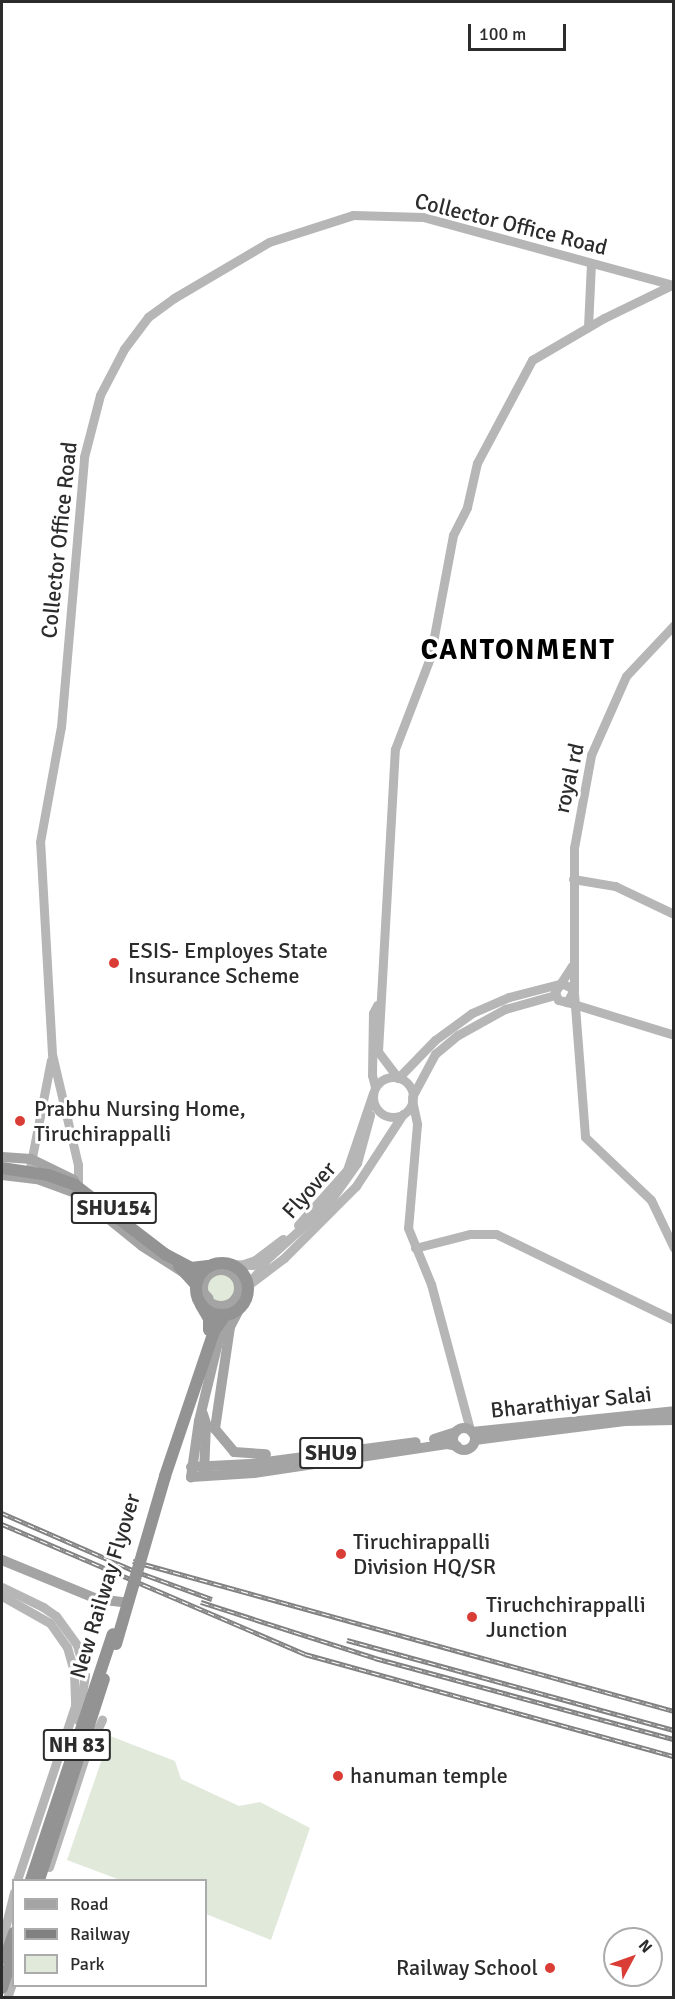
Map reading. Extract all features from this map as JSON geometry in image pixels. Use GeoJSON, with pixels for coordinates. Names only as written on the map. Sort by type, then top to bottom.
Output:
{"type":"FeatureCollection","features":[{"type":"Feature","properties":{"kind":"highway"},"geometry":{"type":"LineString","coordinates":[[2,1172],[34,1172],[75,1185],[165,1254],[191,1268],[221,1268]]}},
{"type":"Feature","properties":{"kind":"highway"},"geometry":{"type":"LineString","coordinates":[[2,1172],[57,1181],[85,1195],[145,1245],[186,1271],[196,1285],[221,1268]]}},
{"type":"Feature","properties":{"kind":"highway"},"geometry":{"type":"LineString","coordinates":[[206,1302],[212,1313],[225,1315],[240,1296],[221,1268]]}},
{"type":"Feature","properties":{"kind":"highway","name":"New Railway Flyover"},"geometry":{"type":"LineString","coordinates":[[38,1879],[116,1644],[124,1606],[209,1330],[206,1302],[196,1285]]}},
{"type":"Feature","properties":{"kind":"highway","name":"New Railway Flyover"},"geometry":{"type":"LineString","coordinates":[[32,1879],[214,1331],[225,1315]]}},
{"type":"Feature","properties":{"kind":"highway"},"geometry":{"type":"LineString","coordinates":[[2,1967],[12,1939]]}},
{"type":"Feature","properties":{"kind":"highway"},"geometry":{"type":"LineString","coordinates":[[2,1988],[12,1958]]}},
{"type":"Feature","properties":{"kind":"main road","name":"Collector Office Road"},"geometry":{"type":"LineString","coordinates":[[78,1194],[78,1183],[52,1054],[40,842],[61,727],[84,457],[100,395],[124,348],[148,317],[174,298],[269,242],[353,215],[423,217],[673,285]]}},
{"type":"Feature","properties":{"kind":"main road"},"geometry":{"type":"LineString","coordinates":[[588,327],[591,263]]}},
{"type":"Feature","properties":{"kind":"main road"},"geometry":{"type":"LineString","coordinates":[[457,1446],[468,1432],[423,1267],[408,1228],[417,1124],[410,1087],[398,1078],[378,1051],[377,1005],[395,749],[430,658],[453,535],[467,507],[477,463],[532,360],[588,327],[673,285]]}},
{"type":"Feature","properties":{"kind":"main road","name":"royal rd"},"geometry":{"type":"LineString","coordinates":[[674,625],[626,676],[591,755],[573,879],[574,991],[571,1004],[585,1137],[651,1200],[674,1248]]}},
{"type":"Feature","properties":{"kind":"main road"},"geometry":{"type":"LineString","coordinates":[[573,879],[615,886],[674,914]]}},
{"type":"Feature","properties":{"kind":"main road"},"geometry":{"type":"LineString","coordinates":[[555,995],[573,964]]}},
{"type":"Feature","properties":{"kind":"main road"},"geometry":{"type":"LineString","coordinates":[[206,1302],[205,1280],[221,1268],[255,1260],[272,1248],[305,1219],[347,1170],[374,1094],[383,1080],[398,1078],[435,1040],[472,1013],[509,997],[560,984],[574,991]]}},
{"type":"Feature","properties":{"kind":"main road"},"geometry":{"type":"LineString","coordinates":[[206,1302],[221,1305],[240,1296],[284,1258],[356,1186],[412,1099],[435,1054],[458,1035],[505,1009],[555,995],[571,1004],[674,1035]]}},
{"type":"Feature","properties":{"kind":"main road"},"geometry":{"type":"LineString","coordinates":[[374,1094],[373,1013],[377,1005]]}},
{"type":"Feature","properties":{"kind":"main road"},"geometry":{"type":"LineString","coordinates":[[52,1054],[26,1176],[78,1194],[142,1246],[186,1274],[206,1302],[220,1316],[221,1330],[191,1467],[190,1477],[204,1473],[206,1424],[203,1414]]}},
{"type":"Feature","properties":{"kind":"main road","name":"Flyover"},"geometry":{"type":"LineString","coordinates":[[240,1296],[257,1270],[285,1250],[347,1189],[363,1164],[376,1114],[374,1094]]}},
{"type":"Feature","properties":{"kind":"main road"},"geometry":{"type":"LineString","coordinates":[[376,1114],[392,1116],[402,1114]]}},
{"type":"Feature","properties":{"kind":"main road","name":"Flyover"},"geometry":{"type":"LineString","coordinates":[[221,1268],[248,1266],[266,1260],[333,1198],[357,1162],[376,1114]]}},
{"type":"Feature","properties":{"kind":"main road","name":"SHU154"},"geometry":{"type":"LineString","coordinates":[[2,1157],[31,1159],[78,1183],[157,1245],[200,1270],[221,1268]]}},
{"type":"Feature","properties":{"kind":"main road"},"geometry":{"type":"LineString","coordinates":[[415,1248],[470,1234],[496,1234],[674,1320]]}},
{"type":"Feature","properties":{"kind":"main road"},"geometry":{"type":"LineString","coordinates":[[272,1248],[284,1258]]}},
{"type":"Feature","properties":{"kind":"main road"},"geometry":{"type":"LineString","coordinates":[[221,1330],[240,1296]]}},
{"type":"Feature","properties":{"kind":"main road"},"geometry":{"type":"LineString","coordinates":[[240,1296],[230,1327],[214,1414],[218,1437],[234,1452],[246,1456],[307,1453]]}},
{"type":"Feature","properties":{"kind":"main road","name":"Bharathiyar Salai"},"geometry":{"type":"LineString","coordinates":[[204,1473],[307,1453],[447,1437],[468,1432],[674,1411]]}},
{"type":"Feature","properties":{"kind":"main road","name":"Bharathiyar Salai"},"geometry":{"type":"LineString","coordinates":[[468,1432],[625,1421],[674,1420]]}},
{"type":"Feature","properties":{"kind":"main road","name":"SHU9"},"geometry":{"type":"LineString","coordinates":[[204,1473],[447,1444],[466,1450],[468,1432]]}},
{"type":"Feature","properties":{"kind":"main road"},"geometry":{"type":"LineString","coordinates":[[2,1560],[97,1599],[124,1606]]}},
{"type":"Feature","properties":{"kind":"main road"},"geometry":{"type":"LineString","coordinates":[[2,1566],[124,1606]]}},
{"type":"Feature","properties":{"kind":"main road"},"geometry":{"type":"LineString","coordinates":[[2,1587],[56,1616],[77,1644],[85,1675],[81,1710],[36,1847],[33,1863],[37,1879]]}},
{"type":"Feature","properties":{"kind":"main road"},"geometry":{"type":"LineString","coordinates":[[2,1596],[50,1623],[67,1647],[74,1672],[75,1706],[18,1879]]}},
{"type":"Feature","properties":{"kind":"main road"},"geometry":{"type":"LineString","coordinates":[[46,1879],[86,1754],[102,1720]]}},
{"type":"Feature","properties":{"kind":"main road"},"geometry":{"type":"LineString","coordinates":[[20,1869],[22,1879]]}},
{"type":"Feature","properties":{"kind":"main road"},"geometry":{"type":"LineString","coordinates":[[2,1941],[12,1900]]}},
{"type":"Feature","properties":{"kind":"main road"},"geometry":{"type":"LineString","coordinates":[[7,1998],[12,1984]]}},
{"type":"Feature","properties":{"kind":"green space"},"geometry":{"type":"Polygon","coordinates":[[[221,1273],[227,1274],[235,1282],[235,1294],[227,1302],[221,1303],[215,1302],[207,1294],[206,1288],[207,1282],[215,1274],[221,1273]]]}},
{"type":"Feature","properties":{"kind":"green space"},"geometry":{"type":"Polygon","coordinates":[[[110,1736],[175,1761],[181,1779],[239,1806],[260,1802],[310,1828],[271,1940],[207,1914],[207,1879],[117,1879],[67,1860],[110,1736]]]}},
{"type":"Feature","properties":{"kind":"railway"},"geometry":{"type":"LineString","coordinates":[[2,1513],[135,1571],[212,1599]]}},
{"type":"Feature","properties":{"kind":"railway"},"geometry":{"type":"LineString","coordinates":[[2,1524],[305,1654],[674,1756]]}},
{"type":"Feature","properties":{"kind":"railway"},"geometry":{"type":"LineString","coordinates":[[133,1561],[674,1711]]}},
{"type":"Feature","properties":{"kind":"railway"},"geometry":{"type":"LineString","coordinates":[[201,1602],[375,1658],[674,1739]]}},
{"type":"Feature","properties":{"kind":"railway"},"geometry":{"type":"LineString","coordinates":[[347,1640],[674,1730]]}},
{"type":"Feature","properties":{"kind":"place","name":"ESIS- Employes State Insurance Scheme"},"geometry":{"type":"Point","coordinates":[114,963]}},
{"type":"Feature","properties":{"kind":"place","name":"Prabhu Nursing Home, Tiruchirappalli"},"geometry":{"type":"Point","coordinates":[20,1121]}},
{"type":"Feature","properties":{"kind":"place","name":"Tiruchirappalli Division HQ/SR"},"geometry":{"type":"Point","coordinates":[341,1554]}},
{"type":"Feature","properties":{"kind":"place","name":"Tiruchchirappalli Junction"},"geometry":{"type":"Point","coordinates":[472,1617]}},
{"type":"Feature","properties":{"kind":"place","name":"hanuman temple"},"geometry":{"type":"Point","coordinates":[338,1776]}},
{"type":"Feature","properties":{"kind":"place","name":"Railway School"},"geometry":{"type":"Point","coordinates":[550,1968]}},
{"type":"Feature","properties":{"kind":"district","name":"CANTONMENT"},"geometry":{"type":"Point","coordinates":[518,650]}}]}
